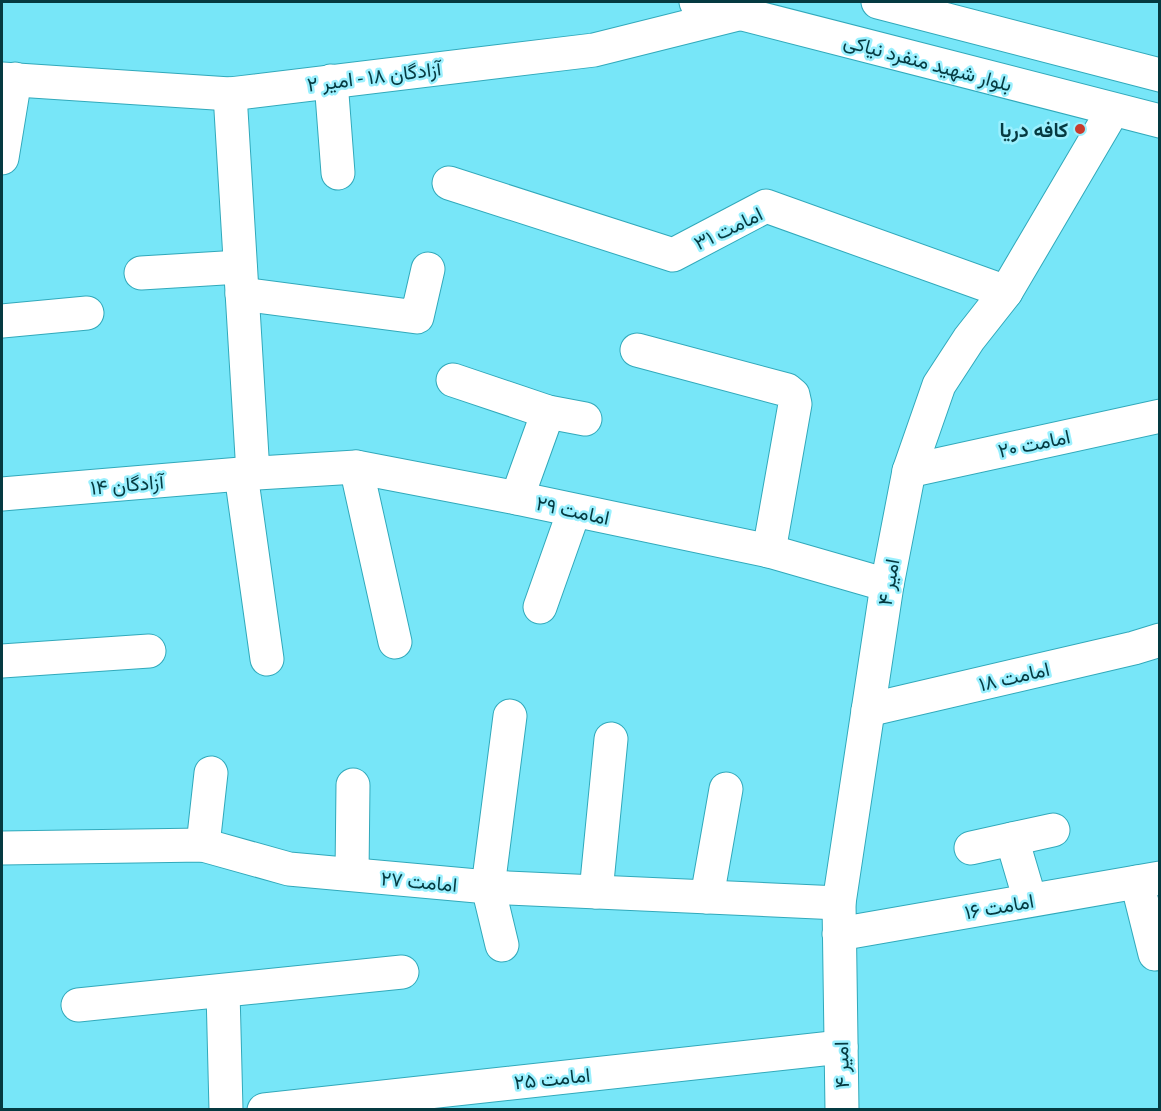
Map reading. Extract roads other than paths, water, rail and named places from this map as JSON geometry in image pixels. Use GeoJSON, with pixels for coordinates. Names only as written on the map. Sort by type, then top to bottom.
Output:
{"type":"FeatureCollection","features":[{"type":"Feature","properties":{"kind":"street","name":"بلوار شهید منفرد نیاکی"},"geometry":{"type":"LineString","coordinates":[[696,2],[1160,121]]}},
{"type":"Feature","properties":{"kind":"street"},"geometry":{"type":"LineString","coordinates":[[878,2],[961,13],[1158,70]]}},
{"type":"Feature","properties":{"kind":"street","name":"آزادگان ۱۸ - امیر ۲"},"geometry":{"type":"LineString","coordinates":[[8,79],[230,94],[594,50],[742,13]]}},
{"type":"Feature","properties":{"kind":"street"},"geometry":{"type":"LineString","coordinates":[[2,158],[8,79]]}},
{"type":"Feature","properties":{"kind":"street"},"geometry":{"type":"LineString","coordinates":[[331,81],[338,173]]}},
{"type":"Feature","properties":{"kind":"street"},"geometry":{"type":"LineString","coordinates":[[230,94],[241,280],[247,474],[267,659]]}},
{"type":"Feature","properties":{"kind":"street","name":"امیر ۴"},"geometry":{"type":"LineString","coordinates":[[842,1110],[839,919],[887,585],[909,471],[939,385],[969,339],[1006,292],[1113,110]]}},
{"type":"Feature","properties":{"kind":"street","name":"امامت ۳۱"},"geometry":{"type":"LineString","coordinates":[[449,183],[673,255],[766,206],[1006,292]]}},
{"type":"Feature","properties":{"kind":"street"},"geometry":{"type":"LineString","coordinates":[[141,273],[241,280],[417,317],[428,269]]}},
{"type":"Feature","properties":{"kind":"street"},"geometry":{"type":"LineString","coordinates":[[2,321],[87,313]]}},
{"type":"Feature","properties":{"kind":"street"},"geometry":{"type":"LineString","coordinates":[[637,350],[787,390],[794,394],[795,404],[769,551]]}},
{"type":"Feature","properties":{"kind":"street"},"geometry":{"type":"LineString","coordinates":[[453,380],[548,412],[585,419]]}},
{"type":"Feature","properties":{"kind":"street"},"geometry":{"type":"LineString","coordinates":[[517,498],[548,412]]}},
{"type":"Feature","properties":{"kind":"street","name":"امامت ۲۰"},"geometry":{"type":"LineString","coordinates":[[909,471],[1160,416]]}},
{"type":"Feature","properties":{"kind":"street"},"geometry":{"type":"LineString","coordinates":[[356,467],[395,642]]}},
{"type":"Feature","properties":{"kind":"street","name":"امامت ۲۹"},"geometry":{"type":"LineString","coordinates":[[247,474],[356,467],[769,551],[887,585]]}},
{"type":"Feature","properties":{"kind":"street","name":"آزادگان ۱۴"},"geometry":{"type":"LineString","coordinates":[[2,494],[247,474]]}},
{"type":"Feature","properties":{"kind":"street"},"geometry":{"type":"LineString","coordinates":[[540,607],[574,511]]}},
{"type":"Feature","properties":{"kind":"street","name":"امامت ۱۸"},"geometry":{"type":"LineString","coordinates":[[868,710],[1160,640]]}},
{"type":"Feature","properties":{"kind":"street"},"geometry":{"type":"LineString","coordinates":[[2,661],[148,651]]}},
{"type":"Feature","properties":{"kind":"street"},"geometry":{"type":"LineString","coordinates":[[502,945],[489,887],[510,716]]}},
{"type":"Feature","properties":{"kind":"street"},"geometry":{"type":"LineString","coordinates":[[596,892],[611,739]]}},
{"type":"Feature","properties":{"kind":"street"},"geometry":{"type":"LineString","coordinates":[[203,845],[211,773]]}},
{"type":"Feature","properties":{"kind":"street"},"geometry":{"type":"LineString","coordinates":[[352,874],[353,785]]}},
{"type":"Feature","properties":{"kind":"street"},"geometry":{"type":"LineString","coordinates":[[706,897],[726,789]]}},
{"type":"Feature","properties":{"kind":"street"},"geometry":{"type":"LineString","coordinates":[[971,848],[1053,830]]}},
{"type":"Feature","properties":{"kind":"street"},"geometry":{"type":"LineString","coordinates":[[1012,839],[1030,900]]}},
{"type":"Feature","properties":{"kind":"street","name":"امامت ۲۷"},"geometry":{"type":"LineString","coordinates":[[2,848],[203,845],[289,869],[489,887],[706,897],[839,919]]}},
{"type":"Feature","properties":{"kind":"street"},"geometry":{"type":"LineString","coordinates":[[1148,880],[1155,954]]}},
{"type":"Feature","properties":{"kind":"street","name":"امامت ۱۶"},"geometry":{"type":"LineString","coordinates":[[839,919],[1030,900],[1148,880]]}},
{"type":"Feature","properties":{"kind":"street"},"geometry":{"type":"LineString","coordinates":[[78,1005],[402,972]]}},
{"type":"Feature","properties":{"kind":"street"},"geometry":{"type":"LineString","coordinates":[[223,991],[226,1110]]}},
{"type":"Feature","properties":{"kind":"street","name":"امامت ۲۵"},"geometry":{"type":"LineString","coordinates":[[264,1110],[841,1047]]}},
{"type":"Feature","properties":{"kind":"place","name":"کافه دریا"},"geometry":{"type":"Point","coordinates":[1080,129]}}]}
